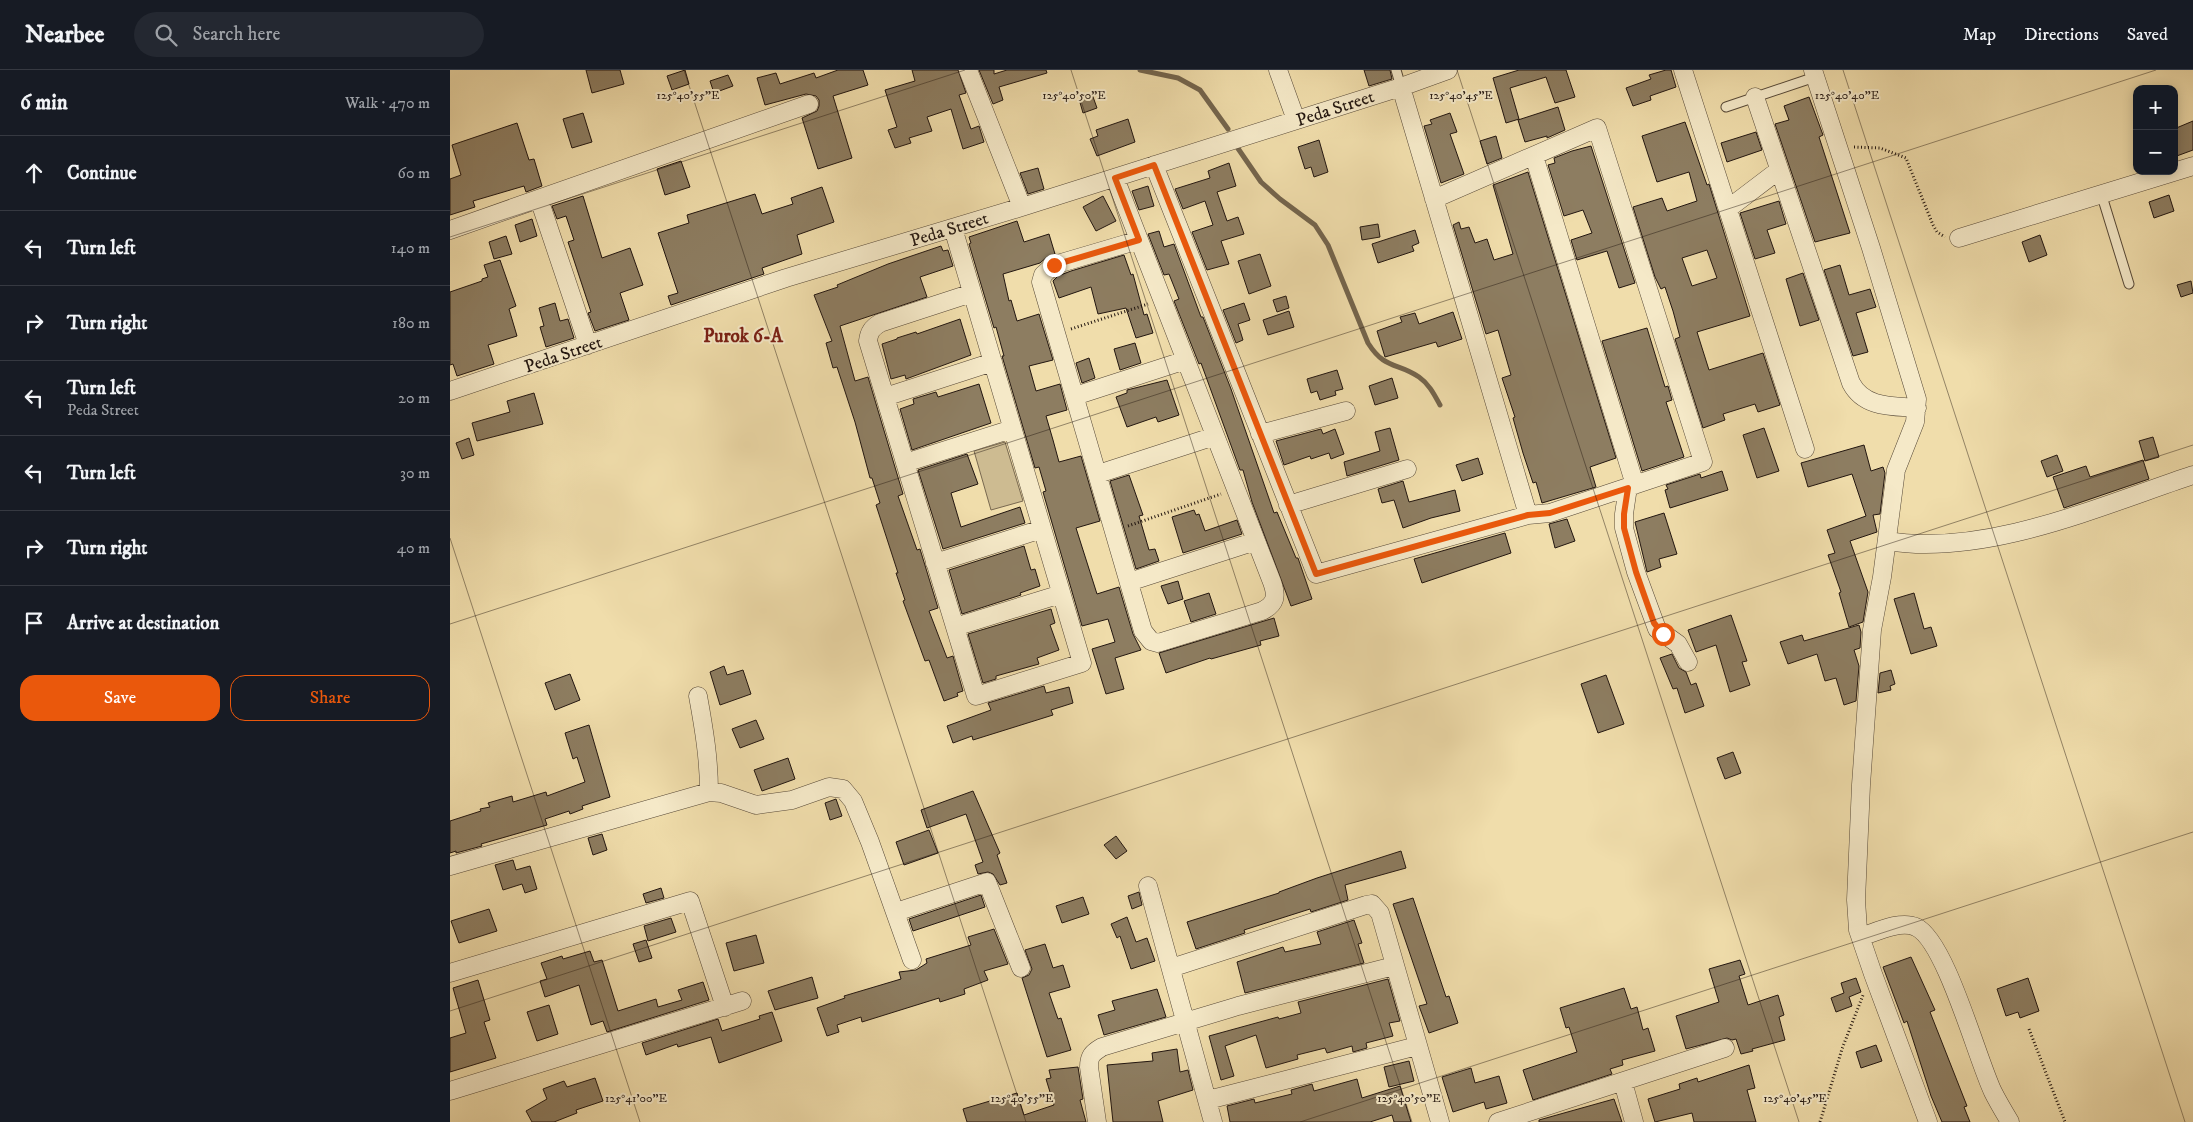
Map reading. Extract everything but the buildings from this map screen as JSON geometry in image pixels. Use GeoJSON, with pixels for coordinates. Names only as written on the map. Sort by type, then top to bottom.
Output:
{"type":"FeatureCollection","features":[{"type":"Feature","properties":{"kind":"street"},"geometry":{"type":"LineString","coordinates":[[968,70],[1022,207]]}},
{"type":"Feature","properties":{"kind":"street"},"geometry":{"type":"LineString","coordinates":[[1278,70],[1296,120]]}},
{"type":"Feature","properties":{"kind":"street","name":"Peda Street"},"geometry":{"type":"LineString","coordinates":[[450,391],[786,278],[1022,207],[1296,120],[1399,78],[1448,70]]}},
{"type":"Feature","properties":{"kind":"street"},"geometry":{"type":"LineString","coordinates":[[1683,70],[1805,449]]}},
{"type":"Feature","properties":{"kind":"street"},"geometry":{"type":"LineString","coordinates":[[1814,74],[1916,390],[1917,408],[1915,422],[1896,470],[1868,662],[1856,900],[1858,930],[1928,1122]]}},
{"type":"Feature","properties":{"kind":"street"},"geometry":{"type":"LineString","coordinates":[[1399,78],[1528,515]]}},
{"type":"Feature","properties":{"kind":"street"},"geometry":{"type":"LineString","coordinates":[[1755,97],[1854,390],[1860,397],[1880,404],[1917,408]]}},
{"type":"Feature","properties":{"kind":"street"},"geometry":{"type":"LineString","coordinates":[[450,230],[809,104]]}},
{"type":"Feature","properties":{"kind":"street"},"geometry":{"type":"LineString","coordinates":[[1154,165],[1316,574],[1528,515],[1550,513],[1703,462],[1598,128],[1434,199]]}},
{"type":"Feature","properties":{"kind":"street"},"geometry":{"type":"LineString","coordinates":[[1534,156],[1631,486],[1624,514],[1624,528],[1636,572],[1657,629],[1678,644],[1688,662]]}},
{"type":"Feature","properties":{"kind":"street"},"geometry":{"type":"LineString","coordinates":[[1959,238],[2193,166]]}},
{"type":"Feature","properties":{"kind":"street"},"geometry":{"type":"LineString","coordinates":[[1728,208],[1779,170]]}},
{"type":"Feature","properties":{"kind":"street"},"geometry":{"type":"LineString","coordinates":[[1115,178],[1275,590],[1275,599],[1271,606],[1262,611],[1158,643],[1152,641],[1143,631],[1041,282],[1043,275],[1054,265],[1139,240]]}},
{"type":"Feature","properties":{"kind":"street"},"geometry":{"type":"LineString","coordinates":[[539,199],[588,345]]}},
{"type":"Feature","properties":{"kind":"street"},"geometry":{"type":"LineString","coordinates":[[953,228],[1082,663],[976,696],[868,341],[873,327],[972,293]]}},
{"type":"Feature","properties":{"kind":"street"},"geometry":{"type":"LineString","coordinates":[[1075,396],[1186,360]]}},
{"type":"Feature","properties":{"kind":"street"},"geometry":{"type":"LineString","coordinates":[[885,397],[992,362]]}},
{"type":"Feature","properties":{"kind":"street"},"geometry":{"type":"LineString","coordinates":[[1260,434],[1346,411]]}},
{"type":"Feature","properties":{"kind":"street"},"geometry":{"type":"LineString","coordinates":[[905,464],[1012,429]]}},
{"type":"Feature","properties":{"kind":"street"},"geometry":{"type":"LineString","coordinates":[[1098,474],[1215,436]]}},
{"type":"Feature","properties":{"kind":"street"},"geometry":{"type":"LineString","coordinates":[[1288,505],[1407,469]]}},
{"type":"Feature","properties":{"kind":"street"},"geometry":{"type":"LineString","coordinates":[[1887,541],[1910,545],[1933,545],[1987,538],[2077,514],[2193,475]]}},
{"type":"Feature","properties":{"kind":"street"},"geometry":{"type":"LineString","coordinates":[[936,563],[1042,529]]}},
{"type":"Feature","properties":{"kind":"street"},"geometry":{"type":"LineString","coordinates":[[1129,582],[1256,541]]}},
{"type":"Feature","properties":{"kind":"street"},"geometry":{"type":"LineString","coordinates":[[955,627],[1062,594]]}},
{"type":"Feature","properties":{"kind":"street"},"geometry":{"type":"LineString","coordinates":[[698,696],[706,738],[709,792]]}},
{"type":"Feature","properties":{"kind":"street"},"geometry":{"type":"LineString","coordinates":[[450,866],[709,792],[721,793],[756,805],[792,800],[829,787],[843,789],[853,801],[896,912],[912,960]]}},
{"type":"Feature","properties":{"kind":"street"},"geometry":{"type":"LineString","coordinates":[[896,912],[987,882],[1021,968]]}},
{"type":"Feature","properties":{"kind":"street"},"geometry":{"type":"LineString","coordinates":[[1148,886],[1214,1122]]}},
{"type":"Feature","properties":{"kind":"street"},"geometry":{"type":"LineString","coordinates":[[450,973],[690,901],[725,1006]]}},
{"type":"Feature","properties":{"kind":"street"},"geometry":{"type":"LineString","coordinates":[[1171,968],[1372,904],[1380,913],[1440,1122]]}},
{"type":"Feature","properties":{"kind":"street"},"geometry":{"type":"LineString","coordinates":[[1861,937],[1899,925],[1907,925],[1916,927],[1933,942],[1944,965],[1993,1092],[2010,1122]]}},
{"type":"Feature","properties":{"kind":"street"},"geometry":{"type":"LineString","coordinates":[[1096,1122],[1089,1059],[1093,1052],[1102,1046],[1187,1021],[1394,966]]}},
{"type":"Feature","properties":{"kind":"street"},"geometry":{"type":"LineString","coordinates":[[450,1091],[742,1001]]}},
{"type":"Feature","properties":{"kind":"street"},"geometry":{"type":"LineString","coordinates":[[1208,1100],[1417,1046]]}},
{"type":"Feature","properties":{"kind":"street"},"geometry":{"type":"LineString","coordinates":[[1498,1122],[1533,1117],[1623,1082],[1725,1048]]}},
{"type":"Feature","properties":{"kind":"street"},"geometry":{"type":"LineString","coordinates":[[1623,1082],[1634,1122]]}},
{"type":"Feature","properties":{"kind":"lane"},"geometry":{"type":"LineString","coordinates":[[1726,106],[1814,74]]}},
{"type":"Feature","properties":{"kind":"lane"},"geometry":{"type":"LineString","coordinates":[[2101,193],[2129,284]]}},
{"type":"Feature","properties":{"kind":"path"},"geometry":{"type":"LineString","coordinates":[[1839,151],[1865,146],[1880,148],[1906,158],[1937,232],[1944,237],[1959,238]]}},
{"type":"Feature","properties":{"kind":"path"},"geometry":{"type":"LineString","coordinates":[[1056,333],[1162,300]]}},
{"type":"Feature","properties":{"kind":"path"},"geometry":{"type":"LineString","coordinates":[[1114,530],[1236,489]]}},
{"type":"Feature","properties":{"kind":"path"},"geometry":{"type":"LineString","coordinates":[[1820,1122],[1842,1049],[1873,974]]}},
{"type":"Feature","properties":{"kind":"path"},"geometry":{"type":"LineString","coordinates":[[2029,1029],[2065,1122]]}},
{"type":"Feature","properties":{"kind":"shaded area"},"geometry":{"type":"Polygon","coordinates":[[[1005,442],[1023,501],[991,510],[974,451],[1005,442]]]}},
{"type":"Feature","properties":{"kind":"waterway"},"geometry":{"type":"LineString","coordinates":[[1140,70],[1178,78],[1200,90],[1228,129]]}},
{"type":"Feature","properties":{"kind":"waterway"},"geometry":{"type":"LineString","coordinates":[[1237,147],[1261,182],[1315,225],[1328,245],[1368,343],[1374,352],[1386,362],[1411,372],[1423,380],[1431,389],[1440,405]]}},
{"type":"Feature","properties":{"kind":"district","name":"Purok 6-A"},"geometry":{"type":"Point","coordinates":[743,335]}},
{"type":"Feature","properties":{"kind":"route"},"geometry":{"type":"LineString","coordinates":[[1054,265],[1139,240],[1115,178],[1154,165],[1316,574],[1528,515],[1550,513],[1628,488],[1624,505],[1624,528],[1636,572],[1654,623],[1663,634]]}}]}
